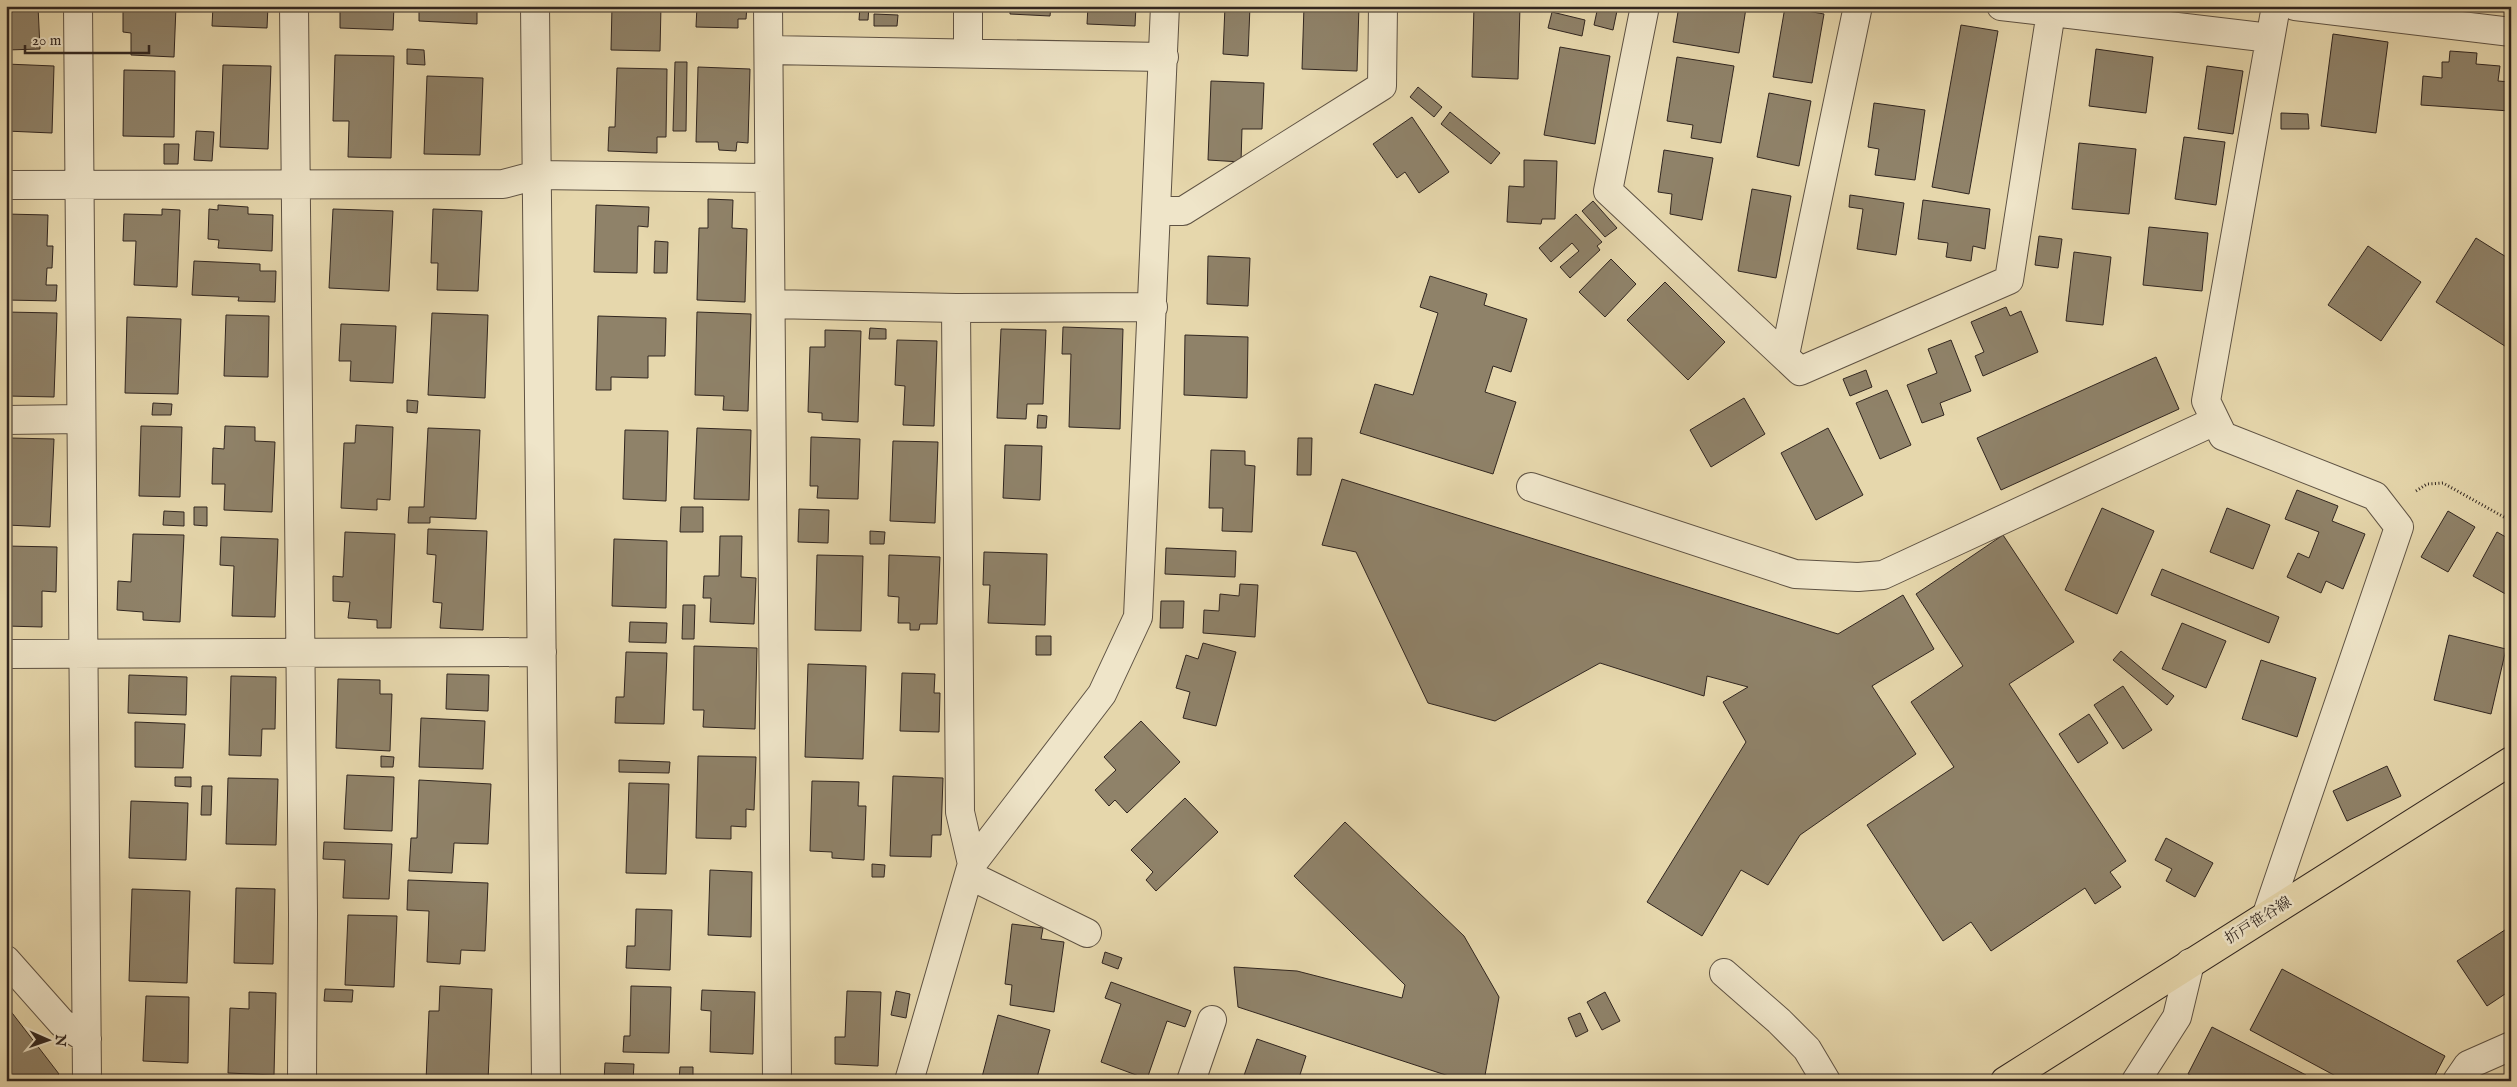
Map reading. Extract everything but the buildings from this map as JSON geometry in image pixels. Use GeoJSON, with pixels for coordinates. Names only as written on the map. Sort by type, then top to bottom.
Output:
{"type":"FeatureCollection","features":[{"type":"Feature","properties":{"kind":"main road","name":"折戸笹谷線"},"geometry":{"type":"LineString","coordinates":[[2006,1081],[2511,761]]}},
{"type":"Feature","properties":{"kind":"street"},"geometry":{"type":"LineString","coordinates":[[78,6],[87,1081]]}},
{"type":"Feature","properties":{"kind":"street"},"geometry":{"type":"LineString","coordinates":[[294,6],[302,1081]]}},
{"type":"Feature","properties":{"kind":"street"},"geometry":{"type":"LineString","coordinates":[[535,6],[546,1081]]}},
{"type":"Feature","properties":{"kind":"street"},"geometry":{"type":"LineString","coordinates":[[768,6],[777,1081]]}},
{"type":"Feature","properties":{"kind":"street"},"geometry":{"type":"LineString","coordinates":[[968,6],[968,53]]}},
{"type":"Feature","properties":{"kind":"street"},"geometry":{"type":"LineString","coordinates":[[909,1081],[971,870],[1102,694],[1138,617],[1165,6]]}},
{"type":"Feature","properties":{"kind":"street"},"geometry":{"type":"LineString","coordinates":[[1157,211],[1183,211],[1382,86],[1383,6]]}},
{"type":"Feature","properties":{"kind":"street"},"geometry":{"type":"LineString","coordinates":[[1645,6],[1608,191],[1785,354],[1800,371],[2009,280],[2051,12]]}},
{"type":"Feature","properties":{"kind":"street"},"geometry":{"type":"LineString","coordinates":[[1785,354],[1858,6]]}},
{"type":"Feature","properties":{"kind":"street"},"geometry":{"type":"LineString","coordinates":[[2001,6],[2270,38]]}},
{"type":"Feature","properties":{"kind":"street"},"geometry":{"type":"LineString","coordinates":[[2267,914],[2399,527],[2375,496],[2222,436],[2206,401],[2276,6]]}},
{"type":"Feature","properties":{"kind":"street"},"geometry":{"type":"LineString","coordinates":[[2295,6],[2511,32]]}},
{"type":"Feature","properties":{"kind":"street"},"geometry":{"type":"LineString","coordinates":[[769,50],[1164,57]]}},
{"type":"Feature","properties":{"kind":"street"},"geometry":{"type":"LineString","coordinates":[[6,185],[502,184],[537,175],[768,178]]}},
{"type":"Feature","properties":{"kind":"street"},"geometry":{"type":"LineString","coordinates":[[771,304],[956,308],[1153,307]]}},
{"type":"Feature","properties":{"kind":"street"},"geometry":{"type":"LineString","coordinates":[[956,308],[960,812],[971,870]]}},
{"type":"Feature","properties":{"kind":"street"},"geometry":{"type":"LineString","coordinates":[[6,420],[81,419]]}},
{"type":"Feature","properties":{"kind":"street"},"geometry":{"type":"LineString","coordinates":[[1531,487],[1795,574],[1875,576],[1883,575],[2215,421]]}},
{"type":"Feature","properties":{"kind":"street"},"geometry":{"type":"LineString","coordinates":[[6,654],[542,652]]}},
{"type":"Feature","properties":{"kind":"street"},"geometry":{"type":"LineString","coordinates":[[971,870],[1087,933]]}},
{"type":"Feature","properties":{"kind":"street"},"geometry":{"type":"LineString","coordinates":[[6,960],[62,1023],[87,1039]]}},
{"type":"Feature","properties":{"kind":"street"},"geometry":{"type":"LineString","coordinates":[[2136,1081],[2177,1017],[2190,963]]}},
{"type":"Feature","properties":{"kind":"street"},"geometry":{"type":"LineString","coordinates":[[1724,973],[1779,1021],[1807,1050],[1826,1081]]}},
{"type":"Feature","properties":{"kind":"street"},"geometry":{"type":"LineString","coordinates":[[1191,1081],[1212,1020]]}},
{"type":"Feature","properties":{"kind":"street"},"geometry":{"type":"LineString","coordinates":[[2457,1081],[2468,1066],[2511,1046]]}},
{"type":"Feature","properties":{"kind":"path"},"geometry":{"type":"LineString","coordinates":[[2387,511],[2427,484],[2443,483],[2511,521]]}}]}
